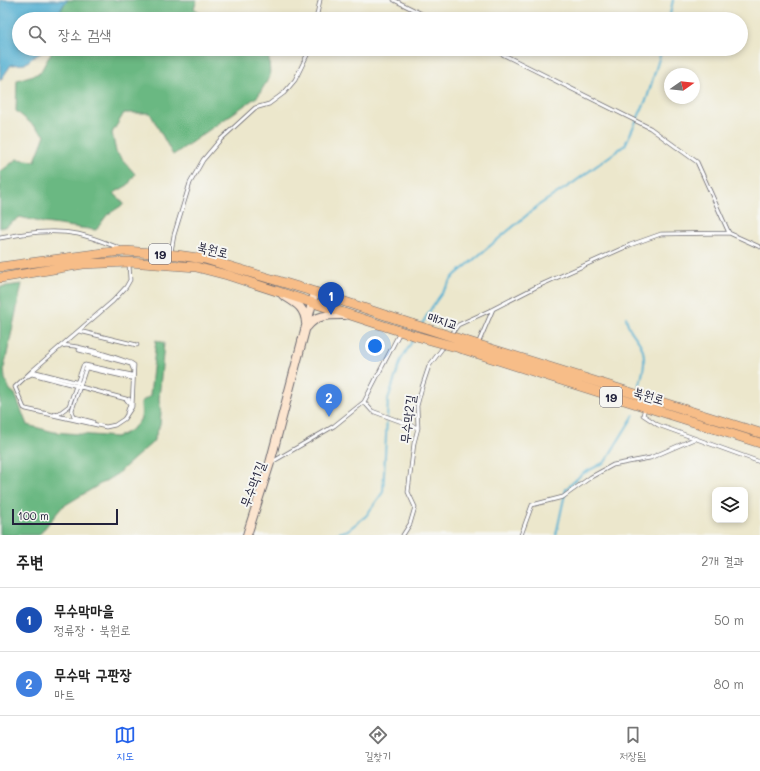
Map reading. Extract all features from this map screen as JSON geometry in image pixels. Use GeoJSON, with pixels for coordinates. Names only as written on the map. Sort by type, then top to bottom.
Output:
{"type":"FeatureCollection","features":[{"type":"Feature","properties":{"kind":"main road","name":"북원로"},"geometry":{"type":"LineString","coordinates":[[0,267],[126,251],[171,254],[205,259],[315,292],[412,324]]}},
{"type":"Feature","properties":{"kind":"main road","name":"북원로"},"geometry":{"type":"LineString","coordinates":[[0,278],[83,264],[129,262],[196,267],[227,274],[405,332]]}},
{"type":"Feature","properties":{"kind":"main road","name":"매지교"},"geometry":{"type":"LineString","coordinates":[[412,324],[464,345]]}},
{"type":"Feature","properties":{"kind":"main road","name":"매지교"},"geometry":{"type":"LineString","coordinates":[[405,332],[464,345]]}},
{"type":"Feature","properties":{"kind":"main road","name":"북원로"},"geometry":{"type":"LineString","coordinates":[[464,345],[645,408],[760,443]]}},
{"type":"Feature","properties":{"kind":"main road","name":"북원로"},"geometry":{"type":"LineString","coordinates":[[476,349],[760,433]]}},
{"type":"Feature","properties":{"kind":"street"},"geometry":{"type":"LineString","coordinates":[[278,291],[302,309],[306,315],[306,330]]}},
{"type":"Feature","properties":{"kind":"street"},"geometry":{"type":"LineString","coordinates":[[270,463],[315,292]]}},
{"type":"Feature","properties":{"kind":"street"},"geometry":{"type":"LineString","coordinates":[[306,330],[314,320],[321,316],[353,315]]}},
{"type":"Feature","properties":{"kind":"street","name":"무수막1길"},"geometry":{"type":"LineString","coordinates":[[246,535],[270,463]]}},
{"type":"Feature","properties":{"kind":"lane"},"geometry":{"type":"LineString","coordinates":[[317,12],[320,0]]}},
{"type":"Feature","properties":{"kind":"lane"},"geometry":{"type":"LineString","coordinates":[[394,0],[418,12]]}},
{"type":"Feature","properties":{"kind":"lane"},"geometry":{"type":"LineString","coordinates":[[171,254],[174,235],[190,183],[203,160],[220,140],[255,108],[269,104],[284,93],[295,80],[307,56]]}},
{"type":"Feature","properties":{"kind":"lane"},"geometry":{"type":"LineString","coordinates":[[506,56],[646,126],[698,162],[729,233]]}},
{"type":"Feature","properties":{"kind":"lane"},"geometry":{"type":"LineString","coordinates":[[0,238],[44,232],[66,232],[86,236],[126,251]]}},
{"type":"Feature","properties":{"kind":"lane"},"geometry":{"type":"LineString","coordinates":[[476,349],[493,309],[536,287],[622,248],[661,234],[729,233],[760,247]]}},
{"type":"Feature","properties":{"kind":"lane"},"geometry":{"type":"LineString","coordinates":[[62,346],[68,345],[133,363],[135,368],[131,406],[127,415],[120,423],[106,427],[26,409],[24,408],[16,386],[113,301],[126,287],[130,280],[129,262]]}},
{"type":"Feature","properties":{"kind":"lane","name":"무수막2길"},"geometry":{"type":"LineString","coordinates":[[402,535],[410,524],[415,508],[408,492],[414,443],[418,428],[417,406],[429,366],[458,325],[493,309]]}},
{"type":"Feature","properties":{"kind":"lane"},"geometry":{"type":"LineString","coordinates":[[79,330],[137,345]]}},
{"type":"Feature","properties":{"kind":"lane","name":"무수막1길"},"geometry":{"type":"LineString","coordinates":[[270,463],[334,426],[364,402],[405,332]]}},
{"type":"Feature","properties":{"kind":"lane"},"geometry":{"type":"LineString","coordinates":[[62,346],[130,364],[133,368],[131,377],[131,406],[123,418],[111,424],[106,425],[74,417],[72,410],[78,385]]}},
{"type":"Feature","properties":{"kind":"lane"},"geometry":{"type":"LineString","coordinates":[[32,372],[16,387],[25,407],[27,409],[57,415],[69,406],[87,368],[131,377]]}},
{"type":"Feature","properties":{"kind":"lane"},"geometry":{"type":"LineString","coordinates":[[32,372],[126,399],[131,406]]}},
{"type":"Feature","properties":{"kind":"lane"},"geometry":{"type":"LineString","coordinates":[[129,399],[131,406]]}},
{"type":"Feature","properties":{"kind":"lane"},"geometry":{"type":"LineString","coordinates":[[364,402],[372,410],[418,428]]}},
{"type":"Feature","properties":{"kind":"lane"},"geometry":{"type":"LineString","coordinates":[[645,408],[643,415],[658,425],[760,462]]}},
{"type":"Feature","properties":{"kind":"lane"},"geometry":{"type":"LineString","coordinates":[[521,535],[532,505],[563,497],[591,477],[613,465],[650,458],[694,439]]}},
{"type":"Feature","properties":{"kind":"green space"},"geometry":{"type":"Polygon","coordinates":[[[68,0],[197,0],[194,8],[197,12],[60,12],[68,0]]]}},
{"type":"Feature","properties":{"kind":"green space"},"geometry":{"type":"Polygon","coordinates":[[[49,56],[267,56],[269,59],[270,76],[258,96],[173,155],[150,113],[124,113],[112,133],[116,152],[135,174],[128,185],[114,193],[124,204],[107,215],[96,230],[44,223],[20,217],[7,226],[0,228],[0,172],[17,159],[35,161],[45,135],[16,111],[17,80],[40,73],[49,56]]]}},
{"type":"Feature","properties":{"kind":"green space"},"geometry":{"type":"Polygon","coordinates":[[[22,284],[4,368],[5,379],[10,390],[15,394],[27,425],[54,432],[116,437],[130,430],[141,418],[141,402],[150,396],[156,340],[164,343],[159,399],[161,412],[160,425],[153,442],[117,474],[62,507],[39,535],[0,535],[0,287],[22,284]]]}},
{"type":"Feature","properties":{"kind":"water"},"geometry":{"type":"Polygon","coordinates":[[[0,0],[68,0],[60,12],[12,12],[12,56],[36,56],[25,64],[11,65],[0,81],[0,0]]]}},
{"type":"Feature","properties":{"kind":"waterway"},"geometry":{"type":"LineString","coordinates":[[670,12],[673,0]]}},
{"type":"Feature","properties":{"kind":"waterway"},"geometry":{"type":"LineString","coordinates":[[422,324],[454,276],[539,205],[573,183],[625,145],[647,98],[660,56]]}},
{"type":"Feature","properties":{"kind":"waterway"},"geometry":{"type":"LineString","coordinates":[[626,317],[629,328],[639,342],[644,354],[644,366],[638,391]]}},
{"type":"Feature","properties":{"kind":"waterway"},"geometry":{"type":"LineString","coordinates":[[333,535],[348,530],[366,516],[383,492],[388,399],[401,360],[414,338]]}},
{"type":"Feature","properties":{"kind":"waterway"},"geometry":{"type":"LineString","coordinates":[[556,535],[566,489],[582,474],[605,462],[634,415]]}},
{"type":"Feature","properties":{"kind":"place","name":"무수막마을"},"geometry":{"type":"Point","coordinates":[331,315]}},
{"type":"Feature","properties":{"kind":"place","name":"무수막 구판장"},"geometry":{"type":"Point","coordinates":[329,417]}}]}
